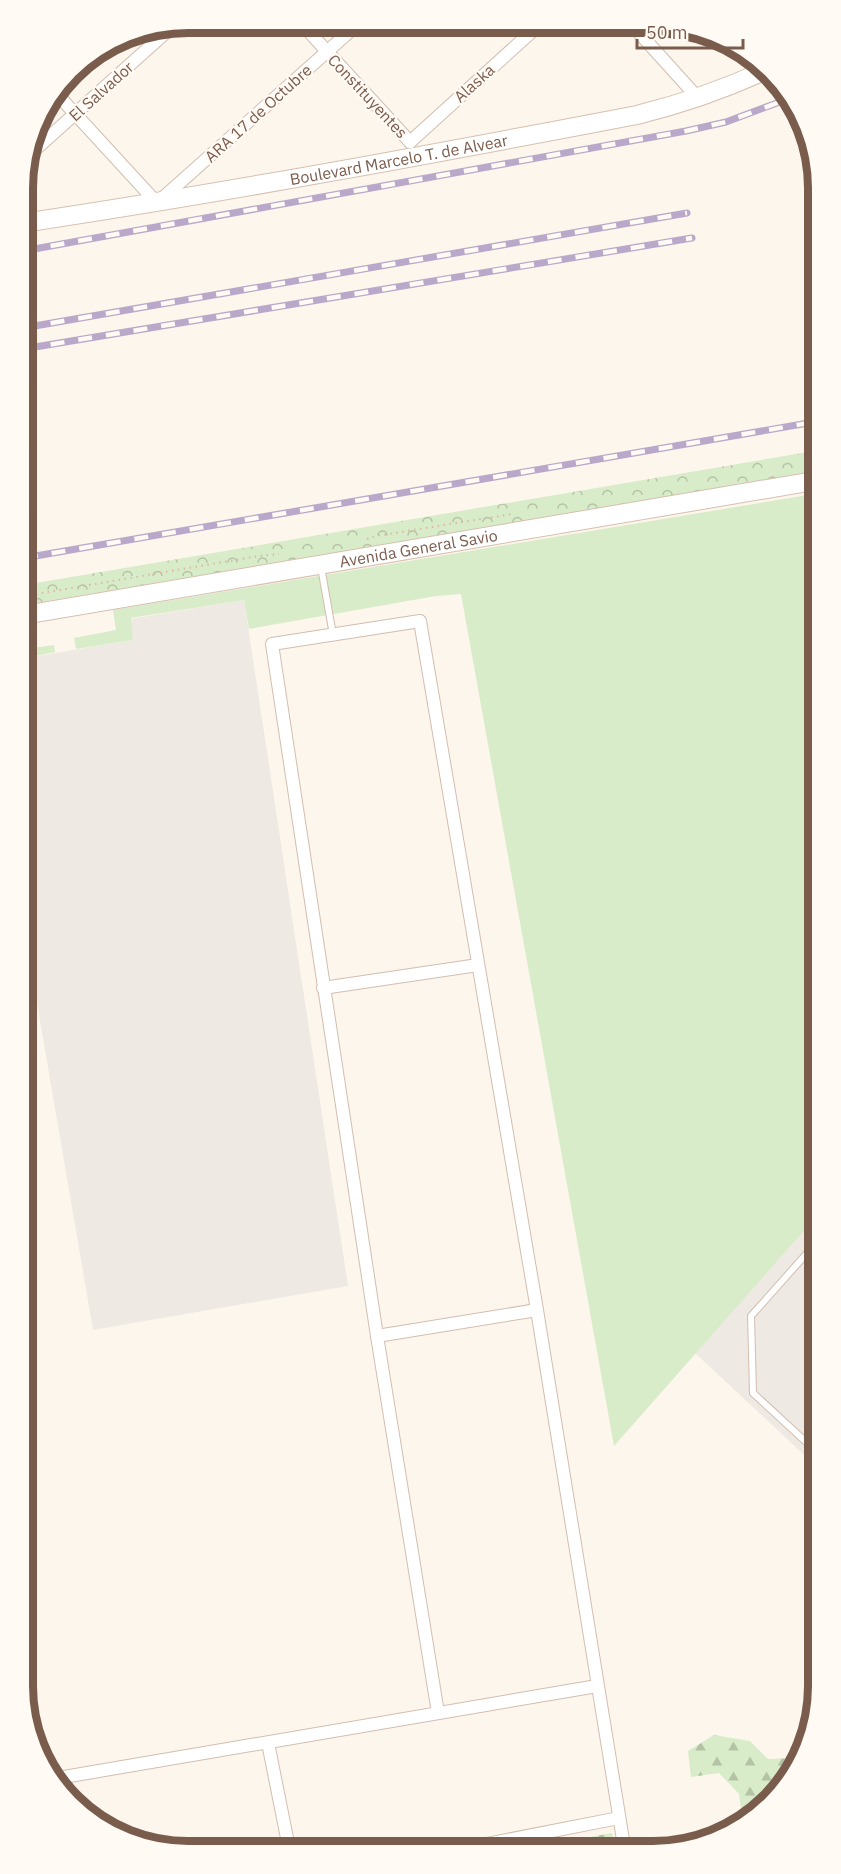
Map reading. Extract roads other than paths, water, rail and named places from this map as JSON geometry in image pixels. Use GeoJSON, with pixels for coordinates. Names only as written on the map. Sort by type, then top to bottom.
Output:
{"type":"FeatureCollection","features":[{"type":"Feature","properties":{"kind":"main road","name":"Boulevard Marcelo T. de Alvear"},"geometry":{"type":"LineString","coordinates":[[33,222],[157,203],[411,150],[637,115],[698,98],[757,74]]}},
{"type":"Feature","properties":{"kind":"main road","name":"Avenida General Savio"},"geometry":{"type":"LineString","coordinates":[[33,613],[808,482]]}},
{"type":"Feature","properties":{"kind":"street","name":"Constituyentes"},"geometry":{"type":"LineString","coordinates":[[310,33],[411,150]]}},
{"type":"Feature","properties":{"kind":"street","name":"ARA 17 de Octubre"},"geometry":{"type":"LineString","coordinates":[[157,203],[348,33]]}},
{"type":"Feature","properties":{"kind":"street","name":"Alaska"},"geometry":{"type":"LineString","coordinates":[[411,150],[531,33]]}},
{"type":"Feature","properties":{"kind":"street"},"geometry":{"type":"LineString","coordinates":[[639,33],[698,98]]}},
{"type":"Feature","properties":{"kind":"street","name":"El Salvador"},"geometry":{"type":"LineString","coordinates":[[39,147],[163,35]]}},
{"type":"Feature","properties":{"kind":"street"},"geometry":{"type":"LineString","coordinates":[[61,99],[157,203]]}},
{"type":"Feature","properties":{"kind":"street"},"geometry":{"type":"LineString","coordinates":[[438,1713],[377,1336],[272,644],[420,621],[537,1310],[623,1841]]}},
{"type":"Feature","properties":{"kind":"street"},"geometry":{"type":"LineString","coordinates":[[323,988],[478,965]]}},
{"type":"Feature","properties":{"kind":"street"},"geometry":{"type":"LineString","coordinates":[[377,1336],[537,1310]]}},
{"type":"Feature","properties":{"kind":"street"},"geometry":{"type":"LineString","coordinates":[[63,1777],[597,1686]]}},
{"type":"Feature","properties":{"kind":"street"},"geometry":{"type":"LineString","coordinates":[[268,1743],[288,1841]]}},
{"type":"Feature","properties":{"kind":"street"},"geometry":{"type":"LineString","coordinates":[[502,1841],[620,1818]]}},
{"type":"Feature","properties":{"kind":"lane"},"geometry":{"type":"LineString","coordinates":[[321,565],[333,634]]}},
{"type":"Feature","properties":{"kind":"lane"},"geometry":{"type":"LineString","coordinates":[[808,1252],[751,1316],[753,1393],[808,1444]]}},
{"type":"Feature","properties":{"kind":"railway"},"geometry":{"type":"LineString","coordinates":[[33,249],[686,131],[726,122],[781,101]]}},
{"type":"Feature","properties":{"kind":"railway"},"geometry":{"type":"LineString","coordinates":[[33,326],[687,213]]}},
{"type":"Feature","properties":{"kind":"railway"},"geometry":{"type":"LineString","coordinates":[[33,347],[692,238]]}},
{"type":"Feature","properties":{"kind":"railway"},"geometry":{"type":"LineString","coordinates":[[33,556],[808,423]]}}]}
